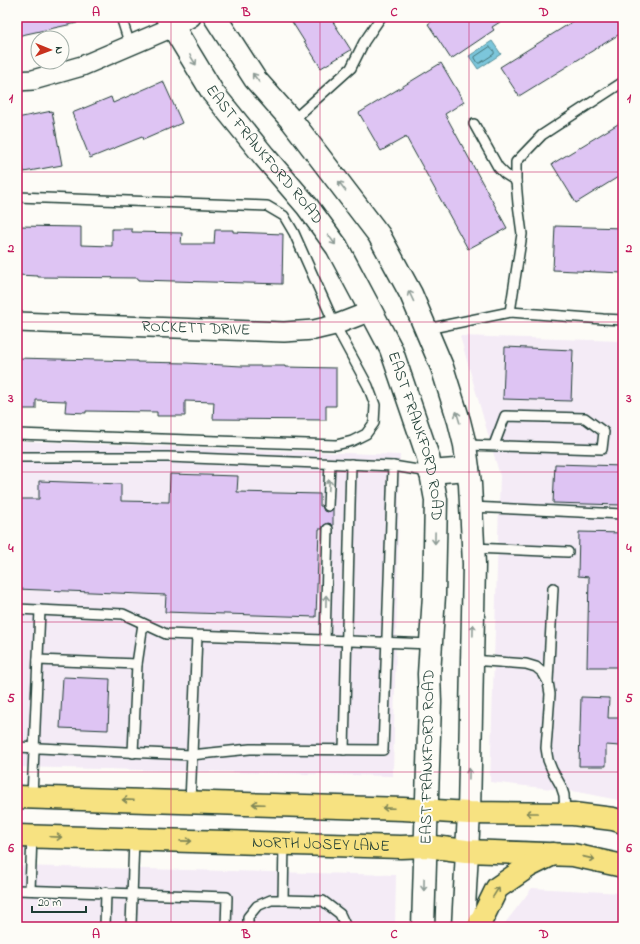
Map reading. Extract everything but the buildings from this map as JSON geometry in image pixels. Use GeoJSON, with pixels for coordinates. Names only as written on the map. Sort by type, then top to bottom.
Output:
{"type":"FeatureCollection","features":[{"type":"Feature","properties":{"kind":"main road"},"geometry":{"type":"LineString","coordinates":[[215,17],[255,79],[292,121],[379,235],[411,294],[442,368],[460,421],[470,484],[474,564],[468,813],[463,927]]}},
{"type":"Feature","properties":{"kind":"main road","name":"EAST FRANKFORD ROAD"},"geometry":{"type":"LineString","coordinates":[[176,20],[213,93],[307,206],[337,247],[391,349],[428,457],[436,500],[434,595],[429,674],[430,702],[423,927]]}},
{"type":"Feature","properties":{"kind":"main road"},"geometry":{"type":"LineString","coordinates":[[430,472],[468,469]]}},
{"type":"Feature","properties":{"kind":"main road"},"geometry":{"type":"LineString","coordinates":[[24,797],[427,810],[468,813],[565,814],[613,819],[623,822]]}},
{"type":"Feature","properties":{"kind":"main road","name":"NORTH JOSEY LANE"},"geometry":{"type":"LineString","coordinates":[[24,836],[401,847],[426,846],[466,851],[573,855],[623,866]]}},
{"type":"Feature","properties":{"kind":"main road"},"geometry":{"type":"LineString","coordinates":[[478,927],[498,888],[529,866],[554,854]]}},
{"type":"Feature","properties":{"kind":"street"},"geometry":{"type":"LineString","coordinates":[[17,81],[33,80],[82,66],[130,45],[176,20]]}},
{"type":"Feature","properties":{"kind":"street","name":"ROCKETT DRIVE"},"geometry":{"type":"LineString","coordinates":[[17,322],[284,332],[314,330],[335,325],[371,311]]}},
{"type":"Feature","properties":{"kind":"lane"},"geometry":{"type":"LineString","coordinates":[[121,17],[130,45]]}},
{"type":"Feature","properties":{"kind":"lane"},"geometry":{"type":"LineString","coordinates":[[292,121],[351,68],[364,42],[381,17]]}},
{"type":"Feature","properties":{"kind":"lane"},"geometry":{"type":"LineString","coordinates":[[510,312],[522,234],[516,180],[516,162],[542,135],[623,82]]}},
{"type":"Feature","properties":{"kind":"lane"},"geometry":{"type":"LineString","coordinates":[[474,124],[498,166],[505,174],[516,180]]}},
{"type":"Feature","properties":{"kind":"lane"},"geometry":{"type":"LineString","coordinates":[[17,197],[267,206],[284,216],[294,233],[335,325],[368,386],[375,405],[374,423],[366,434],[352,441],[336,445],[17,434]]}},
{"type":"Feature","properties":{"kind":"lane"},"geometry":{"type":"LineString","coordinates":[[426,330],[510,312],[603,320],[623,320]]}},
{"type":"Feature","properties":{"kind":"lane"},"geometry":{"type":"LineString","coordinates":[[465,445],[602,449],[604,432],[585,418],[505,416],[494,445]]}},
{"type":"Feature","properties":{"kind":"lane"},"geometry":{"type":"LineString","coordinates":[[17,457],[168,457],[393,466],[430,472]]}},
{"type":"Feature","properties":{"kind":"lane"},"geometry":{"type":"LineString","coordinates":[[328,506],[330,464]]}},
{"type":"Feature","properties":{"kind":"lane"},"geometry":{"type":"LineString","coordinates":[[344,750],[351,464]]}},
{"type":"Feature","properties":{"kind":"lane"},"geometry":{"type":"LineString","coordinates":[[17,747],[191,755],[250,749],[383,750],[393,466]]}},
{"type":"Feature","properties":{"kind":"lane"},"geometry":{"type":"LineString","coordinates":[[472,507],[623,514]]}},
{"type":"Feature","properties":{"kind":"lane"},"geometry":{"type":"LineString","coordinates":[[325,640],[328,529]]}},
{"type":"Feature","properties":{"kind":"lane"},"geometry":{"type":"LineString","coordinates":[[473,548],[568,552]]}},
{"type":"Feature","properties":{"kind":"lane"},"geometry":{"type":"LineString","coordinates":[[552,588],[548,682],[550,694],[546,748],[548,760],[564,795],[565,814]]}},
{"type":"Feature","properties":{"kind":"lane"},"geometry":{"type":"LineString","coordinates":[[17,609],[123,614],[166,634],[431,644]]}},
{"type":"Feature","properties":{"kind":"lane"},"geometry":{"type":"LineString","coordinates":[[24,797],[34,748],[40,610]]}},
{"type":"Feature","properties":{"kind":"lane"},"geometry":{"type":"LineString","coordinates":[[133,753],[137,664],[144,624]]}},
{"type":"Feature","properties":{"kind":"lane"},"geometry":{"type":"LineString","coordinates":[[190,802],[197,636]]}},
{"type":"Feature","properties":{"kind":"lane"},"geometry":{"type":"LineString","coordinates":[[38,660],[137,664]]}},
{"type":"Feature","properties":{"kind":"lane"},"geometry":{"type":"LineString","coordinates":[[472,660],[526,664],[536,667],[543,673],[548,682]]}},
{"type":"Feature","properties":{"kind":"lane"},"geometry":{"type":"LineString","coordinates":[[24,836],[30,890]]}},
{"type":"Feature","properties":{"kind":"lane"},"geometry":{"type":"LineString","coordinates":[[131,927],[134,839]]}},
{"type":"Feature","properties":{"kind":"lane"},"geometry":{"type":"LineString","coordinates":[[284,843],[284,900]]}},
{"type":"Feature","properties":{"kind":"lane"},"geometry":{"type":"LineString","coordinates":[[17,890],[227,897],[226,927]]}},
{"type":"Feature","properties":{"kind":"lane"},"geometry":{"type":"LineString","coordinates":[[105,927],[106,892]]}},
{"type":"Feature","properties":{"kind":"lane"},"geometry":{"type":"LineString","coordinates":[[248,927],[248,917],[257,906],[271,900],[323,901],[340,914],[346,927]]}},
{"type":"Feature","properties":{"kind":"shaded area"},"geometry":{"type":"Polygon","coordinates":[[[460,336],[623,341],[623,801],[578,792],[490,782],[500,476],[460,336]]]}},
{"type":"Feature","properties":{"kind":"shaded area"},"geometry":{"type":"Polygon","coordinates":[[[17,441],[400,455],[393,776],[17,767],[17,441]]]}},
{"type":"Feature","properties":{"kind":"shaded area"},"geometry":{"type":"Polygon","coordinates":[[[17,866],[396,875],[395,927],[17,927],[17,866]]]}},
{"type":"Feature","properties":{"kind":"shaded area"},"geometry":{"type":"Polygon","coordinates":[[[532,888],[623,893],[623,927],[502,927],[532,888]]]}},
{"type":"Feature","properties":{"kind":"water"},"geometry":{"type":"Polygon","coordinates":[[[492,41],[501,54],[478,69],[469,56],[492,41]]]}}]}
